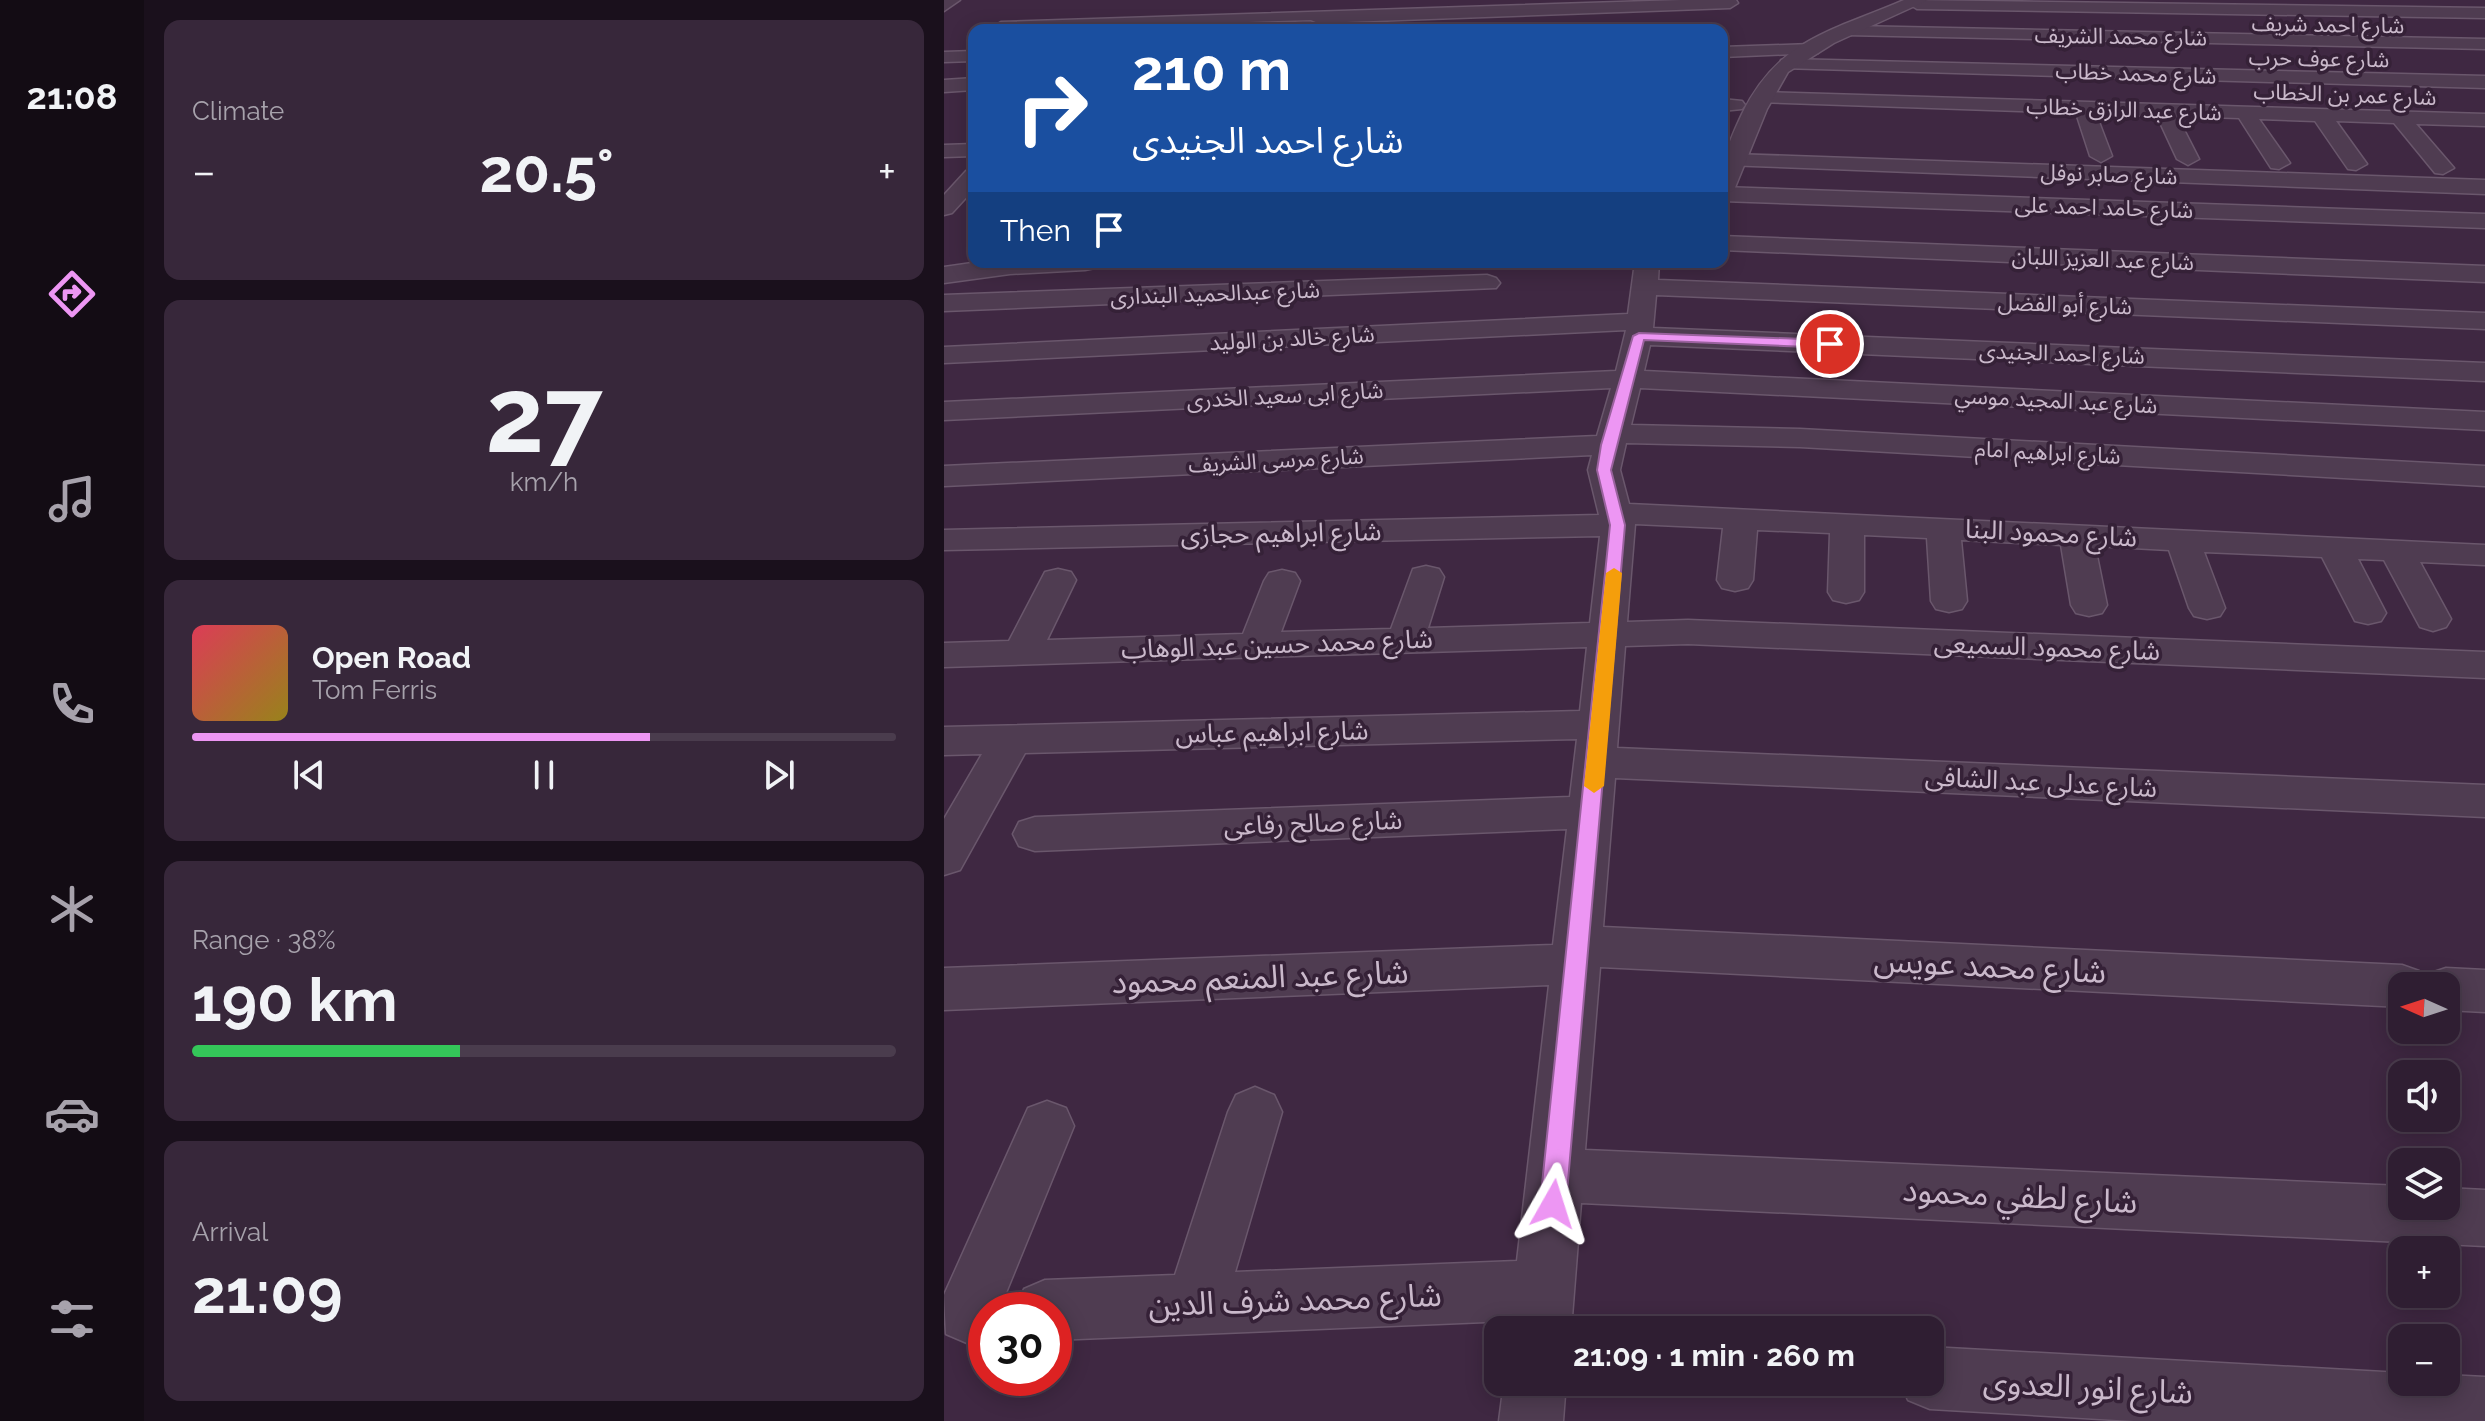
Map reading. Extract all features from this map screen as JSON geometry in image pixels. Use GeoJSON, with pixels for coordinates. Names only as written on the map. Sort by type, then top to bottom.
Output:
{"type":"FeatureCollection","features":[{"type":"Feature","properties":{"kind":"street"},"geometry":{"type":"LineString","coordinates":[[944,6],[952,0]]}},
{"type":"Feature","properties":{"kind":"street"},"geometry":{"type":"LineString","coordinates":[[1113,23],[1131,0]]}},
{"type":"Feature","properties":{"kind":"street"},"geometry":{"type":"LineString","coordinates":[[1090,24],[1730,3]]}},
{"type":"Feature","properties":{"kind":"street"},"geometry":{"type":"LineString","coordinates":[[1729,105],[1752,75],[1903,5]]}},
{"type":"Feature","properties":{"kind":"street"},"geometry":{"type":"LineString","coordinates":[[1728,53],[1780,64],[1903,5],[2281,5],[2485,13]]}},
{"type":"Feature","properties":{"kind":"street","name":"شارع احمد شريف"},"geometry":{"type":"LineString","coordinates":[[1903,5],[2301,24],[2485,27]]}},
{"type":"Feature","properties":{"kind":"street"},"geometry":{"type":"LineString","coordinates":[[2281,5],[2336,59]]}},
{"type":"Feature","properties":{"kind":"street"},"geometry":{"type":"LineString","coordinates":[[1003,24],[1020,9]]}},
{"type":"Feature","properties":{"kind":"street","name":"شارع محمد الشريف"},"geometry":{"type":"LineString","coordinates":[[1852,31],[2485,44]]}},
{"type":"Feature","properties":{"kind":"street","name":"شارع عوف حرب"},"geometry":{"type":"LineString","coordinates":[[1815,48],[2485,62]]}},
{"type":"Feature","properties":{"kind":"street"},"geometry":{"type":"LineString","coordinates":[[944,57],[968,55]]}},
{"type":"Feature","properties":{"kind":"street"},"geometry":{"type":"LineString","coordinates":[[1728,175],[1780,64]]}},
{"type":"Feature","properties":{"kind":"street","name":"شارع محمد خطاب"},"geometry":{"type":"LineString","coordinates":[[1780,64],[2485,82]]}},
{"type":"Feature","properties":{"kind":"street","name":"شارع عمر بن الخطاب"},"geometry":{"type":"LineString","coordinates":[[1780,64],[2485,98]]}},
{"type":"Feature","properties":{"kind":"street"},"geometry":{"type":"LineString","coordinates":[[944,86],[968,84]]}},
{"type":"Feature","properties":{"kind":"street","name":"شارع عبد الرازق خطاب"},"geometry":{"type":"LineString","coordinates":[[1763,98],[1849,109],[1926,103],[2482,123]]}},
{"type":"Feature","properties":{"kind":"street"},"geometry":{"type":"LineString","coordinates":[[1926,103],[1928,128]]}},
{"type":"Feature","properties":{"kind":"street"},"geometry":{"type":"LineString","coordinates":[[2006,106],[2013,129]]}},
{"type":"Feature","properties":{"kind":"street"},"geometry":{"type":"LineString","coordinates":[[2084,108],[2101,156]]}},
{"type":"Feature","properties":{"kind":"street"},"geometry":{"type":"LineString","coordinates":[[2165,111],[2188,159]]}},
{"type":"Feature","properties":{"kind":"street"},"geometry":{"type":"LineString","coordinates":[[2245,113],[2279,163]]}},
{"type":"Feature","properties":{"kind":"street"},"geometry":{"type":"LineString","coordinates":[[2321,115],[2356,164]]}},
{"type":"Feature","properties":{"kind":"street"},"geometry":{"type":"LineString","coordinates":[[2400,118],[2443,168]]}},
{"type":"Feature","properties":{"kind":"street"},"geometry":{"type":"LineString","coordinates":[[944,151],[968,150]]}},
{"type":"Feature","properties":{"kind":"street","name":"شارع صابر نوفل"},"geometry":{"type":"LineString","coordinates":[[1733,160],[2485,187]]}},
{"type":"Feature","properties":{"kind":"street"},"geometry":{"type":"LineString","coordinates":[[944,208],[968,182]]}},
{"type":"Feature","properties":{"kind":"street","name":"شارع حامد احمد على"},"geometry":{"type":"LineString","coordinates":[[1728,192],[2485,221]]}},
{"type":"Feature","properties":{"kind":"street"},"geometry":{"type":"LineString","coordinates":[[1796,230],[1800,196]]}},
{"type":"Feature","properties":{"kind":"street"},"geometry":{"type":"LineString","coordinates":[[1881,199],[1883,232]]}},
{"type":"Feature","properties":{"kind":"street"},"geometry":{"type":"LineString","coordinates":[[1974,203],[1978,234]]}},
{"type":"Feature","properties":{"kind":"street"},"geometry":{"type":"LineString","coordinates":[[2066,206],[2074,235]]}},
{"type":"Feature","properties":{"kind":"street"},"geometry":{"type":"LineString","coordinates":[[2151,209],[2159,238]]}},
{"type":"Feature","properties":{"kind":"street"},"geometry":{"type":"LineString","coordinates":[[2241,212],[2254,241]]}},
{"type":"Feature","properties":{"kind":"street"},"geometry":{"type":"LineString","coordinates":[[944,216],[968,214]]}},
{"type":"Feature","properties":{"kind":"street"},"geometry":{"type":"LineString","coordinates":[[2323,215],[2343,243]]}},
{"type":"Feature","properties":{"kind":"street"},"geometry":{"type":"LineString","coordinates":[[2411,218],[2426,238]]}},
{"type":"Feature","properties":{"kind":"street","name":"شارع عبد العزيز اللبان"},"geometry":{"type":"LineString","coordinates":[[1728,243],[2485,274]]}},
{"type":"Feature","properties":{"kind":"street"},"geometry":{"type":"LineString","coordinates":[[945,272],[968,259]]}},
{"type":"Feature","properties":{"kind":"street"},"geometry":{"type":"LineString","coordinates":[[945,272],[984,268]]}},
{"type":"Feature","properties":{"kind":"street"},"geometry":{"type":"LineString","coordinates":[[2358,269],[2377,317]]}},
{"type":"Feature","properties":{"kind":"street","name":"شارع عبدالحميد البندارى"},"geometry":{"type":"LineString","coordinates":[[944,303],[1487,282]]}},
{"type":"Feature","properties":{"kind":"street"},"geometry":{"type":"LineString","coordinates":[[1542,1310],[1610,634],[1617,519],[1604,481],[1610,439],[1643,302]]}},
{"type":"Feature","properties":{"kind":"street","name":"شارع أبو الفضل"},"geometry":{"type":"LineString","coordinates":[[1643,302],[2485,321]]}},
{"type":"Feature","properties":{"kind":"street","name":"شارع خالد بن الوليد"},"geometry":{"type":"LineString","coordinates":[[944,355],[1643,302]]}},
{"type":"Feature","properties":{"kind":"street","name":"شارع احمد الجنيدى"},"geometry":{"type":"LineString","coordinates":[[1643,302],[2485,372]]}},
{"type":"Feature","properties":{"kind":"street","name":"شارع ابى سعيد الخدرى"},"geometry":{"type":"LineString","coordinates":[[944,411],[1626,379]]}},
{"type":"Feature","properties":{"kind":"street","name":"شارع عبد المجيد موسي"},"geometry":{"type":"LineString","coordinates":[[1626,379],[2485,421]]}},
{"type":"Feature","properties":{"kind":"street","name":"شارع ابراهيم امام"},"geometry":{"type":"LineString","coordinates":[[1610,439],[1800,438],[2485,476]]}},
{"type":"Feature","properties":{"kind":"street","name":"شارع مرسى الشريف"},"geometry":{"type":"LineString","coordinates":[[944,476],[1610,439]]}},
{"type":"Feature","properties":{"kind":"street"},"geometry":{"type":"LineString","coordinates":[[1735,580],[1741,518]]}},
{"type":"Feature","properties":{"kind":"street","name":"شارع محمود البنا"},"geometry":{"type":"LineString","coordinates":[[1617,519],[1741,518],[2485,555]]}},
{"type":"Feature","properties":{"kind":"street","name":"شارع ابراهيم حجازى"},"geometry":{"type":"LineString","coordinates":[[944,540],[1617,519]]}},
{"type":"Feature","properties":{"kind":"street"},"geometry":{"type":"LineString","coordinates":[[1846,592],[1847,523]]}},
{"type":"Feature","properties":{"kind":"street"},"geometry":{"type":"LineString","coordinates":[[1943,528],[1949,601]]}},
{"type":"Feature","properties":{"kind":"street"},"geometry":{"type":"LineString","coordinates":[[2076,535],[2089,605]]}},
{"type":"Feature","properties":{"kind":"street"},"geometry":{"type":"LineString","coordinates":[[2183,540],[2207,608]]}},
{"type":"Feature","properties":{"kind":"street"},"geometry":{"type":"LineString","coordinates":[[2334,547],[2368,613]]}},
{"type":"Feature","properties":{"kind":"street"},"geometry":{"type":"LineString","coordinates":[[2396,550],[2433,619]]}},
{"type":"Feature","properties":{"kind":"street"},"geometry":{"type":"LineString","coordinates":[[1406,640],[1426,577]]}},
{"type":"Feature","properties":{"kind":"street"},"geometry":{"type":"LineString","coordinates":[[1022,652],[1058,580]]}},
{"type":"Feature","properties":{"kind":"street"},"geometry":{"type":"LineString","coordinates":[[1257,645],[1282,581]]}},
{"type":"Feature","properties":{"kind":"street","name":"شارع محمود السميعى"},"geometry":{"type":"LineString","coordinates":[[1610,634],[1688,632],[2485,665]]}},
{"type":"Feature","properties":{"kind":"street","name":"شارع محمد حسين عبد الوهاب"},"geometry":{"type":"LineString","coordinates":[[944,655],[1610,634]]}},
{"type":"Feature","properties":{"kind":"street"},"geometry":{"type":"LineString","coordinates":[[944,858],[1012,739]]}},
{"type":"Feature","properties":{"kind":"street","name":"شارع ابراهيم عباس"},"geometry":{"type":"LineString","coordinates":[[944,741],[1599,743]]}},
{"type":"Feature","properties":{"kind":"street","name":"شارع عدلى عبد الشافى"},"geometry":{"type":"LineString","coordinates":[[1599,743],[2485,801]]}},
{"type":"Feature","properties":{"kind":"street","name":"شارع صالح رفاعى"},"geometry":{"type":"LineString","coordinates":[[1035,834],[1591,812]]}},
{"type":"Feature","properties":{"kind":"street","name":"شارع محمد عويس"},"geometry":{"type":"LineString","coordinates":[[1577,955],[2388,985]]}},
{"type":"Feature","properties":{"kind":"street","name":"شارع عبد المنعم محمود"},"geometry":{"type":"LineString","coordinates":[[946,993],[1577,955]]}},
{"type":"Feature","properties":{"kind":"street"},"geometry":{"type":"LineString","coordinates":[[2460,990],[2485,991]]}},
{"type":"Feature","properties":{"kind":"street"},"geometry":{"type":"LineString","coordinates":[[1196,1304],[1255,1112]]}},
{"type":"Feature","properties":{"kind":"street"},"geometry":{"type":"LineString","coordinates":[[966,1313],[1047,1126]]}},
{"type":"Feature","properties":{"kind":"street","name":"شارع لطفي محمود"},"geometry":{"type":"LineString","coordinates":[[1555,1175],[2485,1218]]}},
{"type":"Feature","properties":{"kind":"street","name":"شارع محمد شرف الدين"},"geometry":{"type":"LineString","coordinates":[[1072,1309],[1196,1304],[1542,1310]]}},
{"type":"Feature","properties":{"kind":"street","name":"شارع انور العدوى"},"geometry":{"type":"LineString","coordinates":[[1944,1379],[2485,1409]]}},
{"type":"Feature","properties":{"kind":"street"},"geometry":{"type":"LineString","coordinates":[[1531,1421],[1534,1396]]}},
{"type":"Feature","properties":{"kind":"slow traffic"},"geometry":{"type":"LineString","coordinates":[[1594,786],[1614,573]]}},
{"type":"Feature","properties":{"kind":"route"},"geometry":{"type":"LineString","coordinates":[[1553,1204],[1610,634],[1618,525],[1617,513],[1604,481],[1604,470],[1608,445],[1639,336],[1830,344]]}}]}
